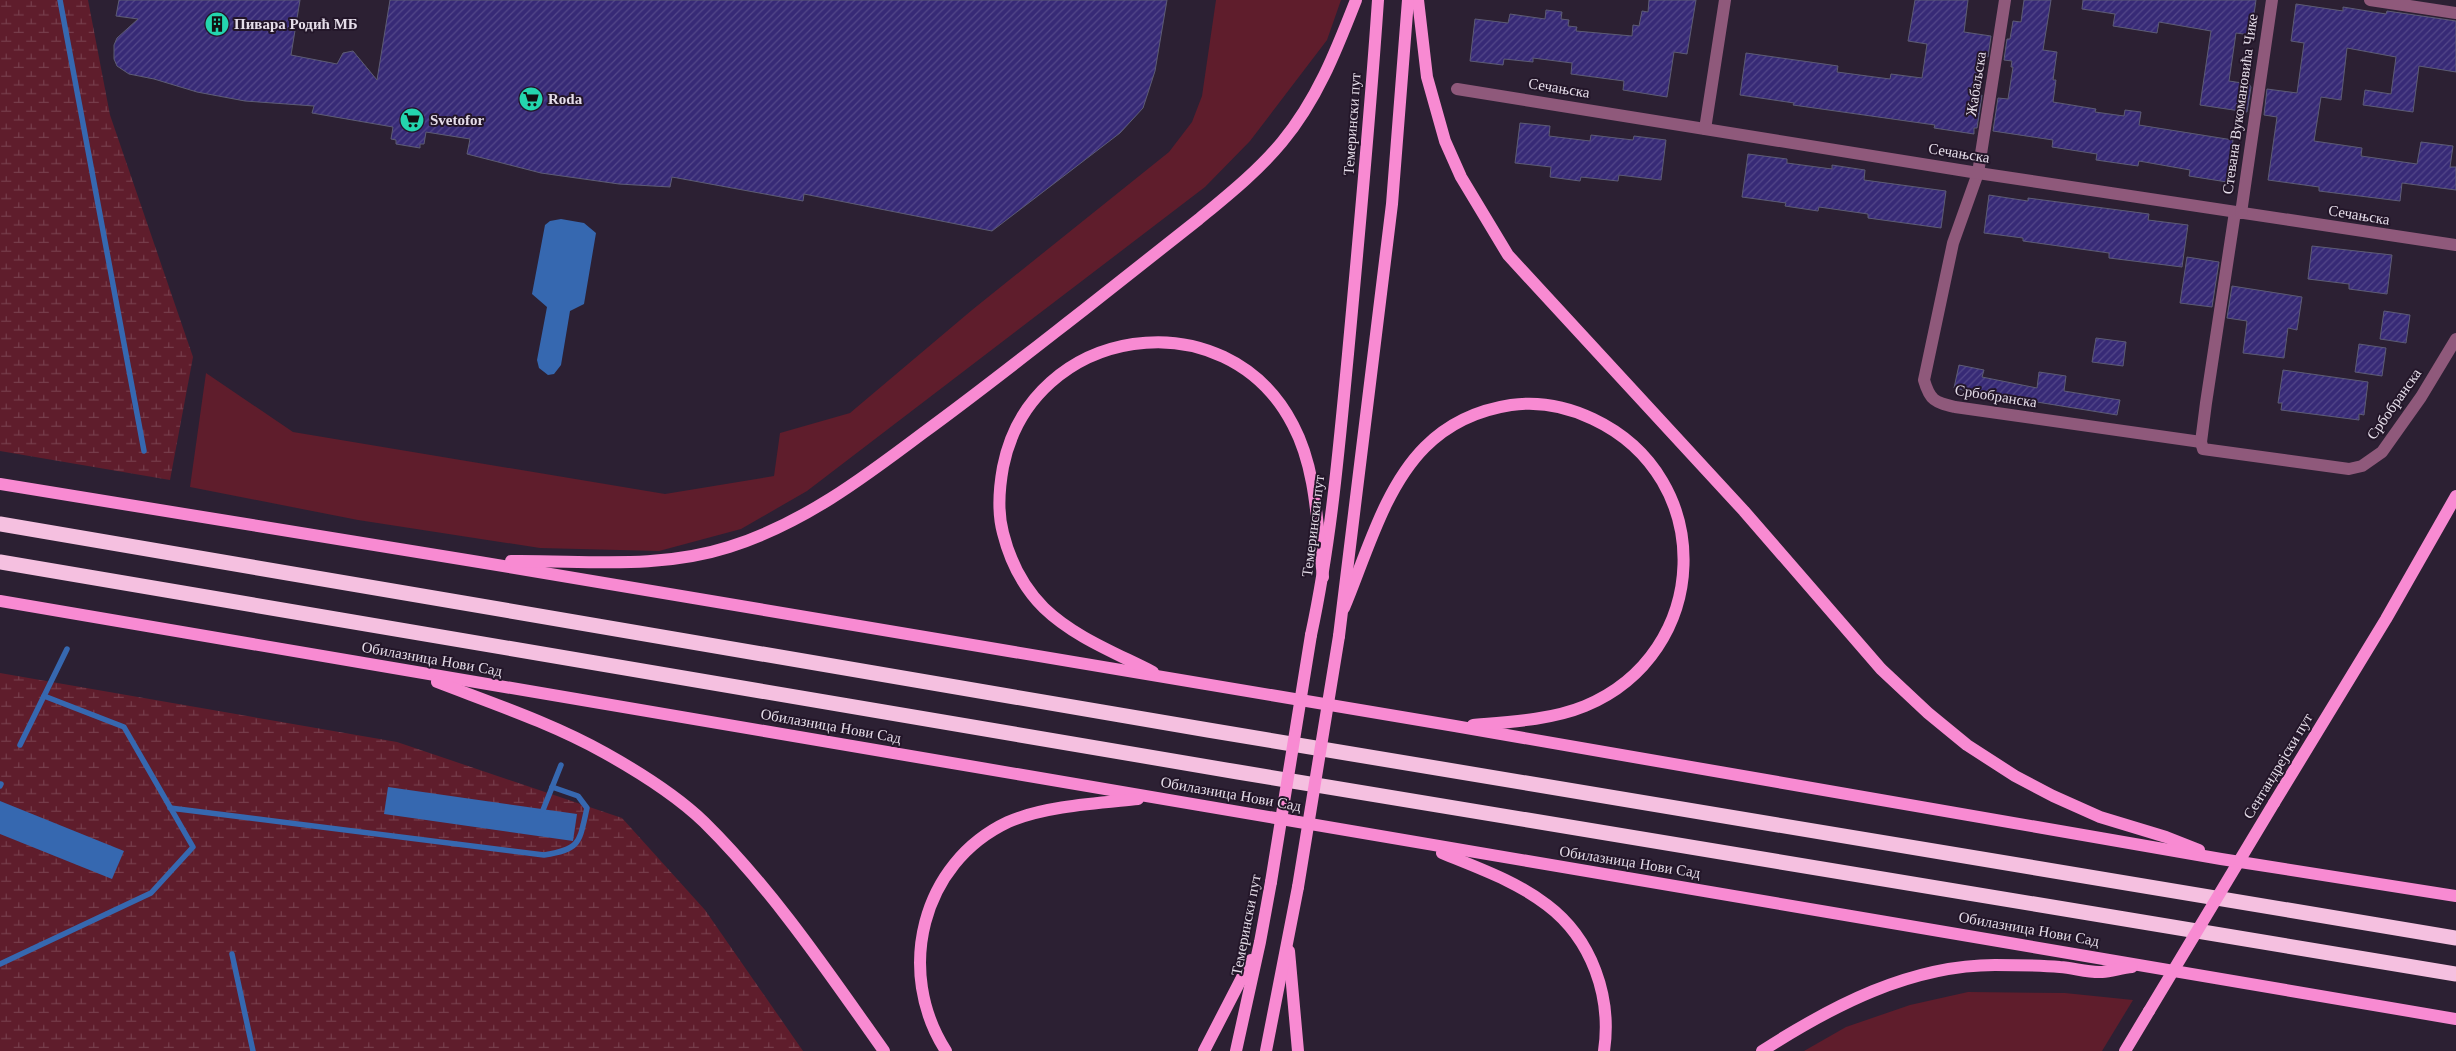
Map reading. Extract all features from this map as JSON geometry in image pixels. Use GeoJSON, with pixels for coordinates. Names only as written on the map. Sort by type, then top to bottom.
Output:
{"type":"FeatureCollection","features":[{"type":"Feature","properties":{"kind":"highway"},"geometry":{"type":"LineString","coordinates":[[0,524],[1208,730],[2456,938]]}},
{"type":"Feature","properties":{"kind":"highway"},"geometry":{"type":"LineString","coordinates":[[0,562],[2456,974]]}},
{"type":"Feature","properties":{"kind":"main road"},"geometry":{"type":"LineString","coordinates":[[479,562],[570,560],[637,563],[700,555],[730,547],[776,529],[851,487],[1143,264],[1213,207],[1265,160],[1282,142],[1330,66],[1356,0]]}},
{"type":"Feature","properties":{"kind":"main road","name":"Темерински пут"},"geometry":{"type":"LineString","coordinates":[[1236,1051],[1260,942],[1311,635],[1324,577],[1338,463],[1378,0]]}},
{"type":"Feature","properties":{"kind":"main road"},"geometry":{"type":"LineString","coordinates":[[1266,1051],[1298,887],[1344,608],[1392,204],[1408,0]]}},
{"type":"Feature","properties":{"kind":"main road"},"geometry":{"type":"LineString","coordinates":[[1418,0],[1427,77],[1445,141],[1461,177],[1508,255],[1750,518],[1881,669],[1966,745],[2015,776],[2053,796],[2100,817],[2166,837],[2221,860]]}},
{"type":"Feature","properties":{"kind":"main road"},"geometry":{"type":"LineString","coordinates":[[1166,678],[1085,637],[1056,618],[1028,589],[1009,553],[1001,526],[1000,479],[1009,445],[1023,414],[1051,382],[1075,364],[1118,346],[1155,341],[1173,342],[1221,355],[1260,381],[1283,408],[1293,425],[1304,452],[1312,486],[1324,577]]}},
{"type":"Feature","properties":{"kind":"main road"},"geometry":{"type":"LineString","coordinates":[[1344,608],[1383,513],[1399,481],[1429,443],[1444,430],[1468,416],[1519,404],[1534,404],[1568,409],[1608,427],[1648,460],[1674,506],[1681,531],[1684,566],[1678,607],[1668,632],[1653,653],[1638,671],[1621,686],[1584,706],[1526,720],[1455,726]]}},
{"type":"Feature","properties":{"kind":"main road"},"geometry":{"type":"LineString","coordinates":[[0,484],[479,562],[1455,726],[2221,860],[2456,896]]}},
{"type":"Feature","properties":{"kind":"main road","name":"Сентандрејски пут"},"geometry":{"type":"LineString","coordinates":[[2125,1051],[2386,619],[2456,496]]}},
{"type":"Feature","properties":{"kind":"main road","name":"Обилазница Нови Сад"},"geometry":{"type":"LineString","coordinates":[[0,601],[2456,1019]]}},
{"type":"Feature","properties":{"kind":"main road"},"geometry":{"type":"LineString","coordinates":[[413,672],[551,725],[606,753],[656,786],[703,821],[757,879],[884,1051]]}},
{"type":"Feature","properties":{"kind":"main road"},"geometry":{"type":"LineString","coordinates":[[946,1051],[928,1014],[920,979],[919,958],[924,920],[939,884],[949,870],[975,844],[992,831],[1028,815],[1154,797]]}},
{"type":"Feature","properties":{"kind":"main road"},"geometry":{"type":"LineString","coordinates":[[1419,844],[1509,881],[1548,905],[1562,919],[1583,946],[1602,990],[1606,1019],[1604,1051]]}},
{"type":"Feature","properties":{"kind":"main road"},"geometry":{"type":"LineString","coordinates":[[1288,933],[1298,1051]]}},
{"type":"Feature","properties":{"kind":"main road"},"geometry":{"type":"LineString","coordinates":[[1204,1051],[1260,942]]}},
{"type":"Feature","properties":{"kind":"main road"},"geometry":{"type":"LineString","coordinates":[[1762,1051],[1820,1014],[1850,1000],[1900,981],[1931,973],[1962,967],[1994,965],[2060,967],[2101,972],[2143,965]]}},
{"type":"Feature","properties":{"kind":"street"},"geometry":{"type":"LineString","coordinates":[[1705,128],[1725,0]]}},
{"type":"Feature","properties":{"kind":"street","name":"Жабаљска"},"geometry":{"type":"LineString","coordinates":[[1978,173],[2005,0]]}},
{"type":"Feature","properties":{"kind":"street","name":"Стевана Вукомановића Чике"},"geometry":{"type":"LineString","coordinates":[[2238,213],[2272,0]]}},
{"type":"Feature","properties":{"kind":"street"},"geometry":{"type":"LineString","coordinates":[[2370,0],[2456,13]]}},
{"type":"Feature","properties":{"kind":"street","name":"Сечањска"},"geometry":{"type":"LineString","coordinates":[[1457,88],[1978,173],[2456,246]]}},
{"type":"Feature","properties":{"kind":"street","name":"Србобранска"},"geometry":{"type":"LineString","coordinates":[[1978,173],[1953,243],[1924,380],[1928,395],[1939,403],[1955,407],[2201,442],[2203,449],[2349,469],[2362,466],[2382,452],[2421,397],[2456,339]]}},
{"type":"Feature","properties":{"kind":"street"},"geometry":{"type":"LineString","coordinates":[[2201,442],[2238,213]]}},
{"type":"Feature","properties":{"kind":"green space"},"geometry":{"type":"Polygon","coordinates":[[[0,0],[88,0],[110,115],[193,357],[170,480],[0,451],[0,0]]]}},
{"type":"Feature","properties":{"kind":"green space"},"geometry":{"type":"Polygon","coordinates":[[[1216,0],[1341,0],[1327,40],[1250,141],[1205,187],[807,491],[741,529],[659,551],[540,548],[358,520],[190,487],[206,373],[293,432],[665,494],[774,476],[780,433],[850,413],[972,310],[1169,152],[1192,122],[1202,96],[1216,0]]]}},
{"type":"Feature","properties":{"kind":"green space"},"geometry":{"type":"Polygon","coordinates":[[[0,673],[397,742],[622,818],[705,910],[803,1051],[0,1051],[0,673]]]}},
{"type":"Feature","properties":{"kind":"green space"},"geometry":{"type":"Polygon","coordinates":[[[1968,992],[2065,993],[2133,1000],[2102,1051],[1804,1051],[1846,1027],[1910,1005],[1968,992]]]}},
{"type":"Feature","properties":{"kind":"water"},"geometry":{"type":"Polygon","coordinates":[[[561,219],[584,223],[596,233],[584,304],[570,311],[561,365],[554,374],[548,375],[539,368],[537,360],[547,307],[532,294],[545,225],[550,221],[561,219]]]}},
{"type":"Feature","properties":{"kind":"water"},"geometry":{"type":"Polygon","coordinates":[[[388,787],[577,814],[573,841],[384,814],[388,787]]]}},
{"type":"Feature","properties":{"kind":"water"},"geometry":{"type":"Polygon","coordinates":[[[0,801],[124,851],[112,879],[0,834],[0,801]]]}},
{"type":"Feature","properties":{"kind":"building"},"geometry":{"type":"Polygon","coordinates":[[[119,0],[300,0],[291,55],[337,64],[343,53],[353,51],[377,80],[390,0],[1167,0],[1155,71],[1143,108],[1120,133],[992,231],[804,194],[803,201],[672,177],[670,187],[619,184],[541,173],[467,154],[470,139],[426,132],[424,144],[420,144],[420,148],[396,144],[396,140],[391,139],[393,127],[312,113],[314,106],[245,101],[197,92],[154,79],[129,74],[117,66],[114,59],[114,45],[117,38],[138,19],[116,16],[119,0]]]}},
{"type":"Feature","properties":{"kind":"building"},"geometry":{"type":"Polygon","coordinates":[[[1649,0],[1696,0],[1687,54],[1674,52],[1667,97],[1623,90],[1624,81],[1571,74],[1572,63],[1533,58],[1533,62],[1504,59],[1503,65],[1470,61],[1475,19],[1508,23],[1510,14],[1545,19],[1546,10],[1562,12],[1561,19],[1569,20],[1568,26],[1577,27],[1576,31],[1632,36],[1633,25],[1639,26],[1642,11],[1648,12],[1649,0]]]}},
{"type":"Feature","properties":{"kind":"building"},"geometry":{"type":"Polygon","coordinates":[[[1915,0],[1968,0],[1964,32],[1991,36],[1988,57],[1982,56],[1976,89],[1980,89],[1979,95],[1982,95],[1977,128],[1974,128],[1974,134],[1934,128],[1935,125],[1793,105],[1794,103],[1740,95],[1746,53],[1838,66],[1837,72],[1890,79],[1891,74],[1922,78],[1927,44],[1908,41],[1915,0]]]}},
{"type":"Feature","properties":{"kind":"building"},"geometry":{"type":"Polygon","coordinates":[[[2024,0],[2051,0],[2043,50],[2057,52],[2053,80],[2056,80],[2053,102],[2096,109],[2095,112],[2124,116],[2125,110],[2141,112],[2139,125],[2233,140],[2227,182],[2189,176],[2190,170],[2139,161],[2138,166],[2096,160],[2097,154],[2052,147],[2053,140],[1993,131],[1998,98],[2008,99],[2013,67],[2011,67],[2012,61],[2004,60],[2007,39],[2010,39],[2013,21],[2021,22],[2024,0]]]}},
{"type":"Feature","properties":{"kind":"building"},"geometry":{"type":"Polygon","coordinates":[[[2083,0],[2256,0],[2251,35],[2236,33],[2229,81],[2249,84],[2251,87],[2247,112],[2200,105],[2211,31],[2159,22],[2157,33],[2113,26],[2115,14],[2082,9],[2083,0]]]}},
{"type":"Feature","properties":{"kind":"building"},"geometry":{"type":"Polygon","coordinates":[[[2296,4],[2343,11],[2343,7],[2386,14],[2387,11],[2456,21],[2456,72],[2419,66],[2413,112],[2363,105],[2365,90],[2391,94],[2396,57],[2347,48],[2341,100],[2321,97],[2314,141],[2362,148],[2361,156],[2417,164],[2421,142],[2453,146],[2450,167],[2456,167],[2456,190],[2402,183],[2400,201],[2319,191],[2319,187],[2268,180],[2277,117],[2264,115],[2267,89],[2297,93],[2304,43],[2291,41],[2296,4]]]}},
{"type":"Feature","properties":{"kind":"building"},"geometry":{"type":"Polygon","coordinates":[[[1520,123],[1550,126],[1549,136],[1590,141],[1591,135],[1633,140],[1634,136],[1666,140],[1661,180],[1619,175],[1618,181],[1581,177],[1580,181],[1550,177],[1551,167],[1515,163],[1520,123]]]}},
{"type":"Feature","properties":{"kind":"building"},"geometry":{"type":"Polygon","coordinates":[[[1748,154],[1787,159],[1787,163],[1832,169],[1832,165],[1865,170],[1864,180],[1946,191],[1941,228],[1868,218],[1868,214],[1819,207],[1818,211],[1785,206],[1786,203],[1742,197],[1748,154]]]}},
{"type":"Feature","properties":{"kind":"building"},"geometry":{"type":"Polygon","coordinates":[[[1989,195],[2028,201],[2028,198],[2149,214],[2148,220],[2188,225],[2182,267],[2109,258],[2109,253],[2023,241],[2023,238],[1984,233],[1989,195]]]}},
{"type":"Feature","properties":{"kind":"building"},"geometry":{"type":"Polygon","coordinates":[[[2312,246],[2392,255],[2387,294],[2349,289],[2349,284],[2308,279],[2312,246]]]}},
{"type":"Feature","properties":{"kind":"building"},"geometry":{"type":"Polygon","coordinates":[[[2187,257],[2219,262],[2212,307],[2180,303],[2187,257]]]}},
{"type":"Feature","properties":{"kind":"building"},"geometry":{"type":"Polygon","coordinates":[[[2232,286],[2302,297],[2297,330],[2288,328],[2284,358],[2243,353],[2247,321],[2227,318],[2232,286]]]}},
{"type":"Feature","properties":{"kind":"building"},"geometry":{"type":"Polygon","coordinates":[[[2384,311],[2410,315],[2406,343],[2380,339],[2384,311]]]}},
{"type":"Feature","properties":{"kind":"building"},"geometry":{"type":"Polygon","coordinates":[[[2096,338],[2126,342],[2123,366],[2092,362],[2096,338]]]}},
{"type":"Feature","properties":{"kind":"building"},"geometry":{"type":"Polygon","coordinates":[[[2359,344],[2386,348],[2382,376],[2355,372],[2359,344]]]}},
{"type":"Feature","properties":{"kind":"building"},"geometry":{"type":"Polygon","coordinates":[[[1959,365],[1984,370],[1982,377],[2037,388],[2039,372],[2066,376],[2064,391],[2120,400],[2117,415],[2012,398],[2012,401],[1954,388],[1959,365]]]}},
{"type":"Feature","properties":{"kind":"building"},"geometry":{"type":"Polygon","coordinates":[[[2283,370],[2368,382],[2364,415],[2359,414],[2359,420],[2281,410],[2282,403],[2278,403],[2283,370]]]}},
{"type":"Feature","properties":{"kind":"waterway"},"geometry":{"type":"LineString","coordinates":[[60,0],[144,451]]}},
{"type":"Feature","properties":{"kind":"waterway"},"geometry":{"type":"LineString","coordinates":[[20,745],[67,649]]}},
{"type":"Feature","properties":{"kind":"waterway"},"geometry":{"type":"LineString","coordinates":[[0,964],[151,893],[193,847],[124,727],[44,696]]}},
{"type":"Feature","properties":{"kind":"waterway"},"geometry":{"type":"LineString","coordinates":[[543,810],[561,765]]}},
{"type":"Feature","properties":{"kind":"waterway"},"geometry":{"type":"LineString","coordinates":[[170,808],[544,855],[572,847],[580,837],[587,808],[578,796],[552,787]]}},
{"type":"Feature","properties":{"kind":"waterway"},"geometry":{"type":"LineString","coordinates":[[232,954],[253,1051]]}},
{"type":"Feature","properties":{"kind":"place","name":"Пивара Родић МБ"},"geometry":{"type":"Point","coordinates":[217,24]}},
{"type":"Feature","properties":{"kind":"place","name":"Roda"},"geometry":{"type":"Point","coordinates":[531,99]}},
{"type":"Feature","properties":{"kind":"place","name":"Svetofor"},"geometry":{"type":"Point","coordinates":[412,120]}}]}
